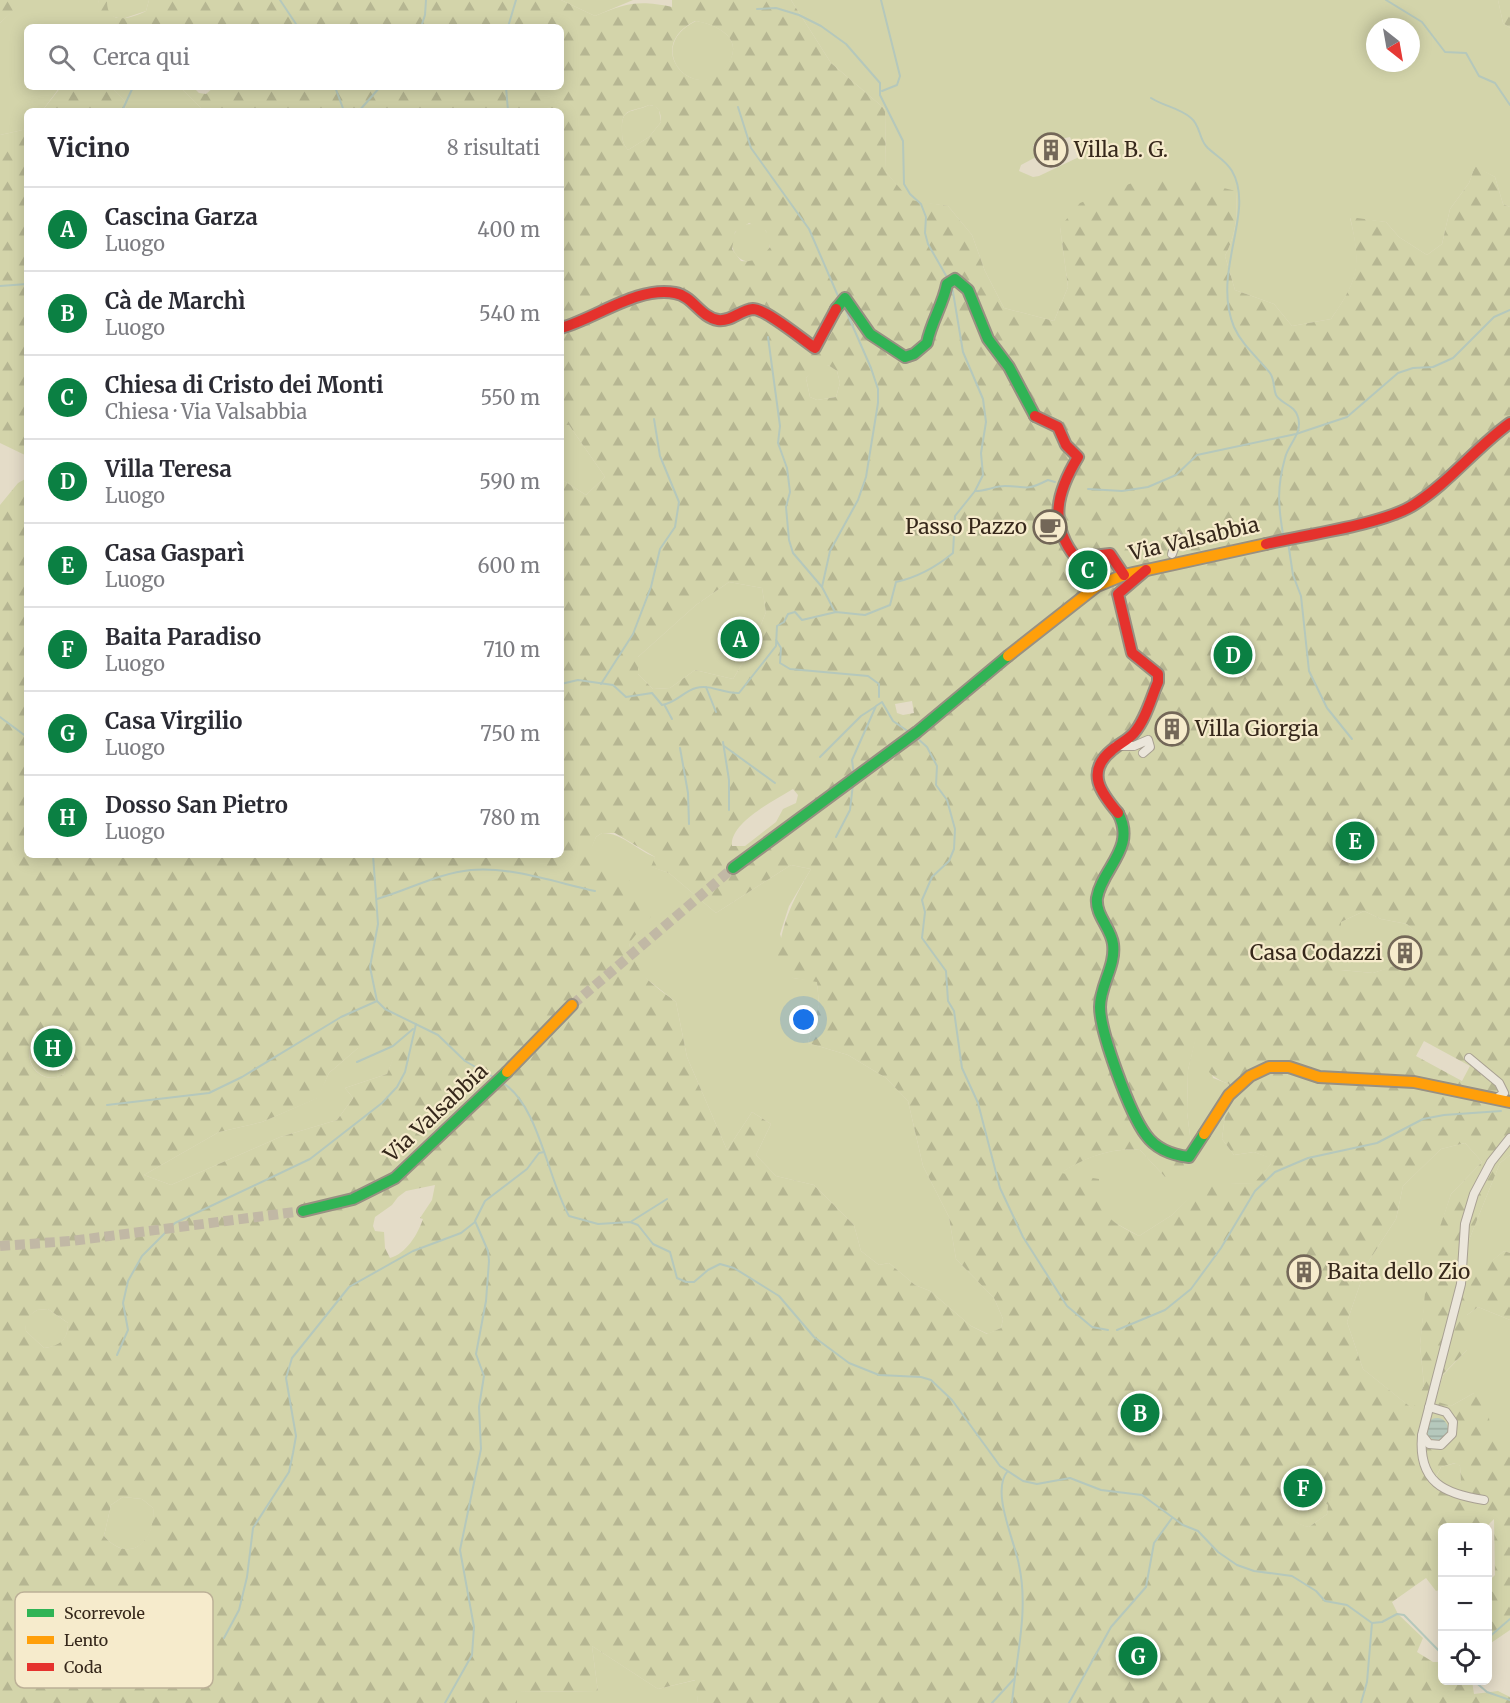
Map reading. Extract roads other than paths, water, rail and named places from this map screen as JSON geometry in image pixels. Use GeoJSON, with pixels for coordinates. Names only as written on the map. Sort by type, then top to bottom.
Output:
{"type":"FeatureCollection","features":[{"type":"Feature","properties":{"kind":"street"},"geometry":{"type":"LineString","coordinates":[[564,327],[576,325],[599,312],[634,299],[672,292],[686,295],[706,315],[718,320],[730,319],[739,313],[755,309],[760,310],[816,348],[839,303],[845,298],[870,334],[880,343],[905,357],[914,354],[927,343],[930,324],[943,303],[947,284],[955,279],[968,290],[988,339],[1009,367],[1036,418],[1058,427],[1066,445],[1078,457],[1058,500],[1065,540],[1070,552],[1076,558],[1110,554],[1124,575]]}},
{"type":"Feature","properties":{"kind":"street","name":"Via Valsabbia"},"geometry":{"type":"LineString","coordinates":[[733,868],[917,732],[1062,611],[1097,586],[1124,575],[1381,518],[1405,510],[1436,490],[1493,435],[1510,423]]}},
{"type":"Feature","properties":{"kind":"street"},"geometry":{"type":"LineString","coordinates":[[1172,554],[1179,537]]}},
{"type":"Feature","properties":{"kind":"street"},"geometry":{"type":"LineString","coordinates":[[1146,570],[1118,594],[1129,637],[1128,646],[1133,654],[1158,674],[1158,682],[1133,734],[1106,754],[1097,777],[1100,796],[1118,814],[1123,829],[1119,858],[1100,886],[1097,900],[1097,912],[1110,931],[1113,946],[1113,961],[1100,1010],[1139,1124],[1158,1146],[1173,1156],[1189,1157],[1229,1095],[1250,1076],[1269,1067],[1288,1067],[1318,1077],[1414,1082],[1510,1102]]}},
{"type":"Feature","properties":{"kind":"street"},"geometry":{"type":"LineString","coordinates":[[1114,746],[1122,747],[1148,740],[1150,747],[1143,753]]}},
{"type":"Feature","properties":{"kind":"street","name":"Via Valsabbia"},"geometry":{"type":"LineString","coordinates":[[303,1211],[353,1199],[383,1186],[417,1159],[570,1007]]}},
{"type":"Feature","properties":{"kind":"street"},"geometry":{"type":"LineString","coordinates":[[1470,1058],[1499,1083],[1504,1093],[1497,1098]]}},
{"type":"Feature","properties":{"kind":"street"},"geometry":{"type":"LineString","coordinates":[[1484,1500],[1443,1490],[1431,1479],[1421,1446],[1461,1284],[1465,1224],[1474,1194],[1491,1162],[1510,1137]]}},
{"type":"Feature","properties":{"kind":"street"},"geometry":{"type":"LineString","coordinates":[[1422,1435],[1429,1444],[1440,1445],[1452,1434],[1453,1422],[1446,1412],[1429,1407]]}},
{"type":"Feature","properties":{"kind":"waterway"},"geometry":{"type":"LineString","coordinates":[[280,0],[296,24]]}},
{"type":"Feature","properties":{"kind":"waterway"},"geometry":{"type":"LineString","coordinates":[[422,24],[426,0]]}},
{"type":"Feature","properties":{"kind":"waterway"},"geometry":{"type":"LineString","coordinates":[[509,24],[516,0]]}},
{"type":"Feature","properties":{"kind":"waterway"},"geometry":{"type":"LineString","coordinates":[[881,0],[900,76],[897,85],[882,91]]}},
{"type":"Feature","properties":{"kind":"waterway"},"geometry":{"type":"LineString","coordinates":[[1386,0],[1422,22],[1445,52],[1466,53],[1479,76],[1495,83],[1510,105]]}},
{"type":"Feature","properties":{"kind":"waterway"},"geometry":{"type":"LineString","coordinates":[[757,9],[776,8],[799,15],[821,26],[846,44],[880,83],[880,95],[903,141],[904,184],[910,194],[921,204],[926,217],[925,233],[928,244],[948,279]]}},
{"type":"Feature","properties":{"kind":"waterway"},"geometry":{"type":"LineString","coordinates":[[123,108],[132,90]]}},
{"type":"Feature","properties":{"kind":"waterway"},"geometry":{"type":"LineString","coordinates":[[336,90],[343,108]]}},
{"type":"Feature","properties":{"kind":"waterway"},"geometry":{"type":"LineString","coordinates":[[362,108],[377,90]]}},
{"type":"Feature","properties":{"kind":"waterway"},"geometry":{"type":"LineString","coordinates":[[506,90],[508,108]]}},
{"type":"Feature","properties":{"kind":"waterway"},"geometry":{"type":"LineString","coordinates":[[1151,98],[1182,112],[1194,121],[1204,143],[1229,167],[1238,187],[1237,224],[1227,285],[1228,306],[1237,334],[1270,373],[1276,395],[1294,410],[1299,423],[1297,434],[1282,468],[1279,505],[1283,534]]}},
{"type":"Feature","properties":{"kind":"waterway"},"geometry":{"type":"LineString","coordinates":[[738,107],[751,148],[809,229],[838,296],[841,297]]}},
{"type":"Feature","properties":{"kind":"waterway"},"geometry":{"type":"LineString","coordinates":[[0,286],[24,284]]}},
{"type":"Feature","properties":{"kind":"waterway"},"geometry":{"type":"LineString","coordinates":[[952,286],[963,352],[983,399],[986,422],[981,453],[983,475],[975,491]]}},
{"type":"Feature","properties":{"kind":"waterway"},"geometry":{"type":"LineString","coordinates":[[822,587],[830,551],[858,500],[866,477],[878,403],[878,389],[871,368],[843,304]]}},
{"type":"Feature","properties":{"kind":"waterway"},"geometry":{"type":"LineString","coordinates":[[1088,489],[1122,491],[1148,487],[1176,475],[1197,455],[1296,434],[1347,417],[1398,373],[1413,368],[1433,367],[1453,358],[1494,317],[1510,310]]}},
{"type":"Feature","properties":{"kind":"waterway"},"geometry":{"type":"LineString","coordinates":[[768,337],[780,426],[778,443],[787,468],[790,492],[786,507],[789,540],[793,553],[822,587],[835,612]]}},
{"type":"Feature","properties":{"kind":"waterway"},"geometry":{"type":"LineString","coordinates":[[601,684],[633,634],[651,587],[660,549],[675,527],[679,502],[660,456],[654,419]]}},
{"type":"Feature","properties":{"kind":"waterway"},"geometry":{"type":"LineString","coordinates":[[564,683],[578,680],[613,685],[626,697],[652,693],[662,705],[702,687],[739,693],[776,646],[777,626],[784,622],[788,614],[795,612],[802,620],[836,612],[865,615],[890,605],[896,582],[927,571],[953,553],[955,516],[975,491],[1001,486],[1026,488],[1048,480],[1055,482]]}},
{"type":"Feature","properties":{"kind":"waterway"},"geometry":{"type":"LineString","coordinates":[[1288,542],[1293,575],[1301,596],[1309,671],[1327,708],[1352,739]]}},
{"type":"Feature","properties":{"kind":"waterway"},"geometry":{"type":"LineString","coordinates":[[776,640],[781,648],[780,663],[790,669],[868,676],[879,684],[879,697]]}},
{"type":"Feature","properties":{"kind":"waterway"},"geometry":{"type":"LineString","coordinates":[[706,687],[716,712]]}},
{"type":"Feature","properties":{"kind":"waterway"},"geometry":{"type":"LineString","coordinates":[[854,775],[852,760],[876,706],[882,702],[893,721],[909,732]]}},
{"type":"Feature","properties":{"kind":"waterway"},"geometry":{"type":"LineString","coordinates":[[665,706],[672,719]]}},
{"type":"Feature","properties":{"kind":"waterway"},"geometry":{"type":"LineString","coordinates":[[820,757],[861,716],[875,707]]}},
{"type":"Feature","properties":{"kind":"waterway"},"geometry":{"type":"LineString","coordinates":[[0,717],[24,735]]}},
{"type":"Feature","properties":{"kind":"waterway"},"geometry":{"type":"LineString","coordinates":[[916,737],[927,747],[937,766],[936,785],[947,800],[955,829],[954,849],[949,861],[932,877],[922,900],[925,912],[922,938],[946,971],[948,1001],[954,1011],[962,1068],[978,1103],[1000,1188],[1023,1237],[1067,1306],[1092,1327],[1108,1330]]}},
{"type":"Feature","properties":{"kind":"waterway"},"geometry":{"type":"LineString","coordinates":[[723,742],[729,780],[729,810]]}},
{"type":"Feature","properties":{"kind":"waterway"},"geometry":{"type":"LineString","coordinates":[[724,746],[775,783]]}},
{"type":"Feature","properties":{"kind":"waterway"},"geometry":{"type":"LineString","coordinates":[[680,748],[688,793],[689,824]]}},
{"type":"Feature","properties":{"kind":"waterway"},"geometry":{"type":"LineString","coordinates":[[836,837],[850,810],[853,784]]}},
{"type":"Feature","properties":{"kind":"waterway"},"geometry":{"type":"LineString","coordinates":[[373,858],[378,924],[370,967],[377,1001],[385,1009],[438,1035],[465,1061],[495,1078]]}},
{"type":"Feature","properties":{"kind":"waterway"},"geometry":{"type":"LineString","coordinates":[[377,899],[435,878],[486,869],[533,876],[595,891]]}},
{"type":"Feature","properties":{"kind":"waterway"},"geometry":{"type":"LineString","coordinates":[[107,1105],[209,1093],[242,1077],[341,1017],[377,1001]]}},
{"type":"Feature","properties":{"kind":"waterway"},"geometry":{"type":"LineString","coordinates":[[117,1355],[128,1330],[123,1303],[128,1281],[142,1256],[175,1223],[310,1159],[382,1103],[397,1087],[405,1072],[416,1024]]}},
{"type":"Feature","properties":{"kind":"waterway"},"geometry":{"type":"LineString","coordinates":[[357,1062],[393,1046],[413,1029]]}},
{"type":"Feature","properties":{"kind":"waterway"},"geometry":{"type":"LineString","coordinates":[[503,1083],[515,1094],[534,1125],[569,1216],[598,1224],[630,1222],[638,1225],[653,1244],[670,1252],[677,1278],[686,1282],[694,1282],[708,1270],[720,1264],[734,1268],[779,1296],[814,1337],[849,1363],[879,1375],[921,1377],[931,1380],[952,1400],[1000,1466],[1023,1481],[1037,1484],[1070,1478],[1101,1490],[1142,1495],[1183,1525],[1198,1531],[1218,1552],[1237,1565],[1254,1571],[1292,1576],[1316,1591],[1325,1601],[1347,1605],[1372,1623],[1382,1622],[1397,1614],[1404,1615],[1438,1650]]}},
{"type":"Feature","properties":{"kind":"waterway"},"geometry":{"type":"LineString","coordinates":[[1117,1330],[1165,1310],[1191,1289],[1221,1248],[1255,1191],[1275,1172],[1308,1158],[1377,1143],[1423,1119],[1444,1115],[1501,1111]]}},
{"type":"Feature","properties":{"kind":"waterway"},"geometry":{"type":"LineString","coordinates":[[445,1703],[472,1655],[474,1627],[460,1550],[481,1449],[479,1407],[484,1376],[476,1354],[486,1301],[489,1261],[488,1251],[475,1221],[485,1201],[527,1169],[539,1153],[544,1152]]}},
{"type":"Feature","properties":{"kind":"waterway"},"geometry":{"type":"LineString","coordinates":[[632,1221],[667,1199]]}},
{"type":"Feature","properties":{"kind":"waterway"},"geometry":{"type":"LineString","coordinates":[[224,1638],[239,1610],[247,1577],[253,1528],[289,1472],[296,1436],[286,1378],[292,1358],[349,1287],[413,1251],[461,1233],[475,1222]]}},
{"type":"Feature","properties":{"kind":"waterway"},"geometry":{"type":"LineString","coordinates":[[1007,1472],[1003,1481],[1003,1504],[1019,1565],[1023,1600],[1012,1703]]}},
{"type":"Feature","properties":{"kind":"waterway"},"geometry":{"type":"LineString","coordinates":[[1069,1703],[1111,1627],[1146,1587],[1154,1543],[1172,1518]]}},
{"type":"Feature","properties":{"kind":"waterway"},"geometry":{"type":"LineString","coordinates":[[1492,1635],[1510,1619]]}},
{"type":"Feature","properties":{"kind":"waterway"},"geometry":{"type":"LineString","coordinates":[[1361,1703],[1367,1682],[1372,1623]]}},
{"type":"Feature","properties":{"kind":"waterway"},"geometry":{"type":"LineString","coordinates":[[992,1703],[1014,1679]]}},
{"type":"Feature","properties":{"kind":"waterway"},"geometry":{"type":"LineString","coordinates":[[1479,1685],[1487,1692],[1510,1700]]}},
{"type":"Feature","properties":{"kind":"tunnel"},"geometry":{"type":"LineString","coordinates":[[572,1005],[733,868]]}},
{"type":"Feature","properties":{"kind":"tunnel"},"geometry":{"type":"LineString","coordinates":[[0,1246],[71,1241],[303,1211]]}},
{"type":"Feature","properties":{"kind":"place","name":"Villa B. G."},"geometry":{"type":"Point","coordinates":[1051,150]}},
{"type":"Feature","properties":{"kind":"place","name":"Passo Pazzo"},"geometry":{"type":"Point","coordinates":[1050,527]}},
{"type":"Feature","properties":{"kind":"place","name":"Chiesa di Cristo dei Monti"},"geometry":{"type":"Point","coordinates":[1088,570]}},
{"type":"Feature","properties":{"kind":"place","name":"Cascina Garza"},"geometry":{"type":"Point","coordinates":[740,639]}},
{"type":"Feature","properties":{"kind":"place","name":"Villa Teresa"},"geometry":{"type":"Point","coordinates":[1233,655]}},
{"type":"Feature","properties":{"kind":"place","name":"Villa Giorgia"},"geometry":{"type":"Point","coordinates":[1172,729]}},
{"type":"Feature","properties":{"kind":"place","name":"Casa Gasparì"},"geometry":{"type":"Point","coordinates":[1355,841]}},
{"type":"Feature","properties":{"kind":"place","name":"Casa Codazzi"},"geometry":{"type":"Point","coordinates":[1405,953]}},
{"type":"Feature","properties":{"kind":"place","name":"Dosso San Pietro"},"geometry":{"type":"Point","coordinates":[53,1048]}},
{"type":"Feature","properties":{"kind":"place","name":"Baita dello Zio"},"geometry":{"type":"Point","coordinates":[1304,1272]}},
{"type":"Feature","properties":{"kind":"place","name":"Cà de Marchì"},"geometry":{"type":"Point","coordinates":[1140,1413]}},
{"type":"Feature","properties":{"kind":"place","name":"Baita Paradiso"},"geometry":{"type":"Point","coordinates":[1303,1488]}},
{"type":"Feature","properties":{"kind":"place","name":"Casa Virgilio"},"geometry":{"type":"Point","coordinates":[1138,1656]}}]}
